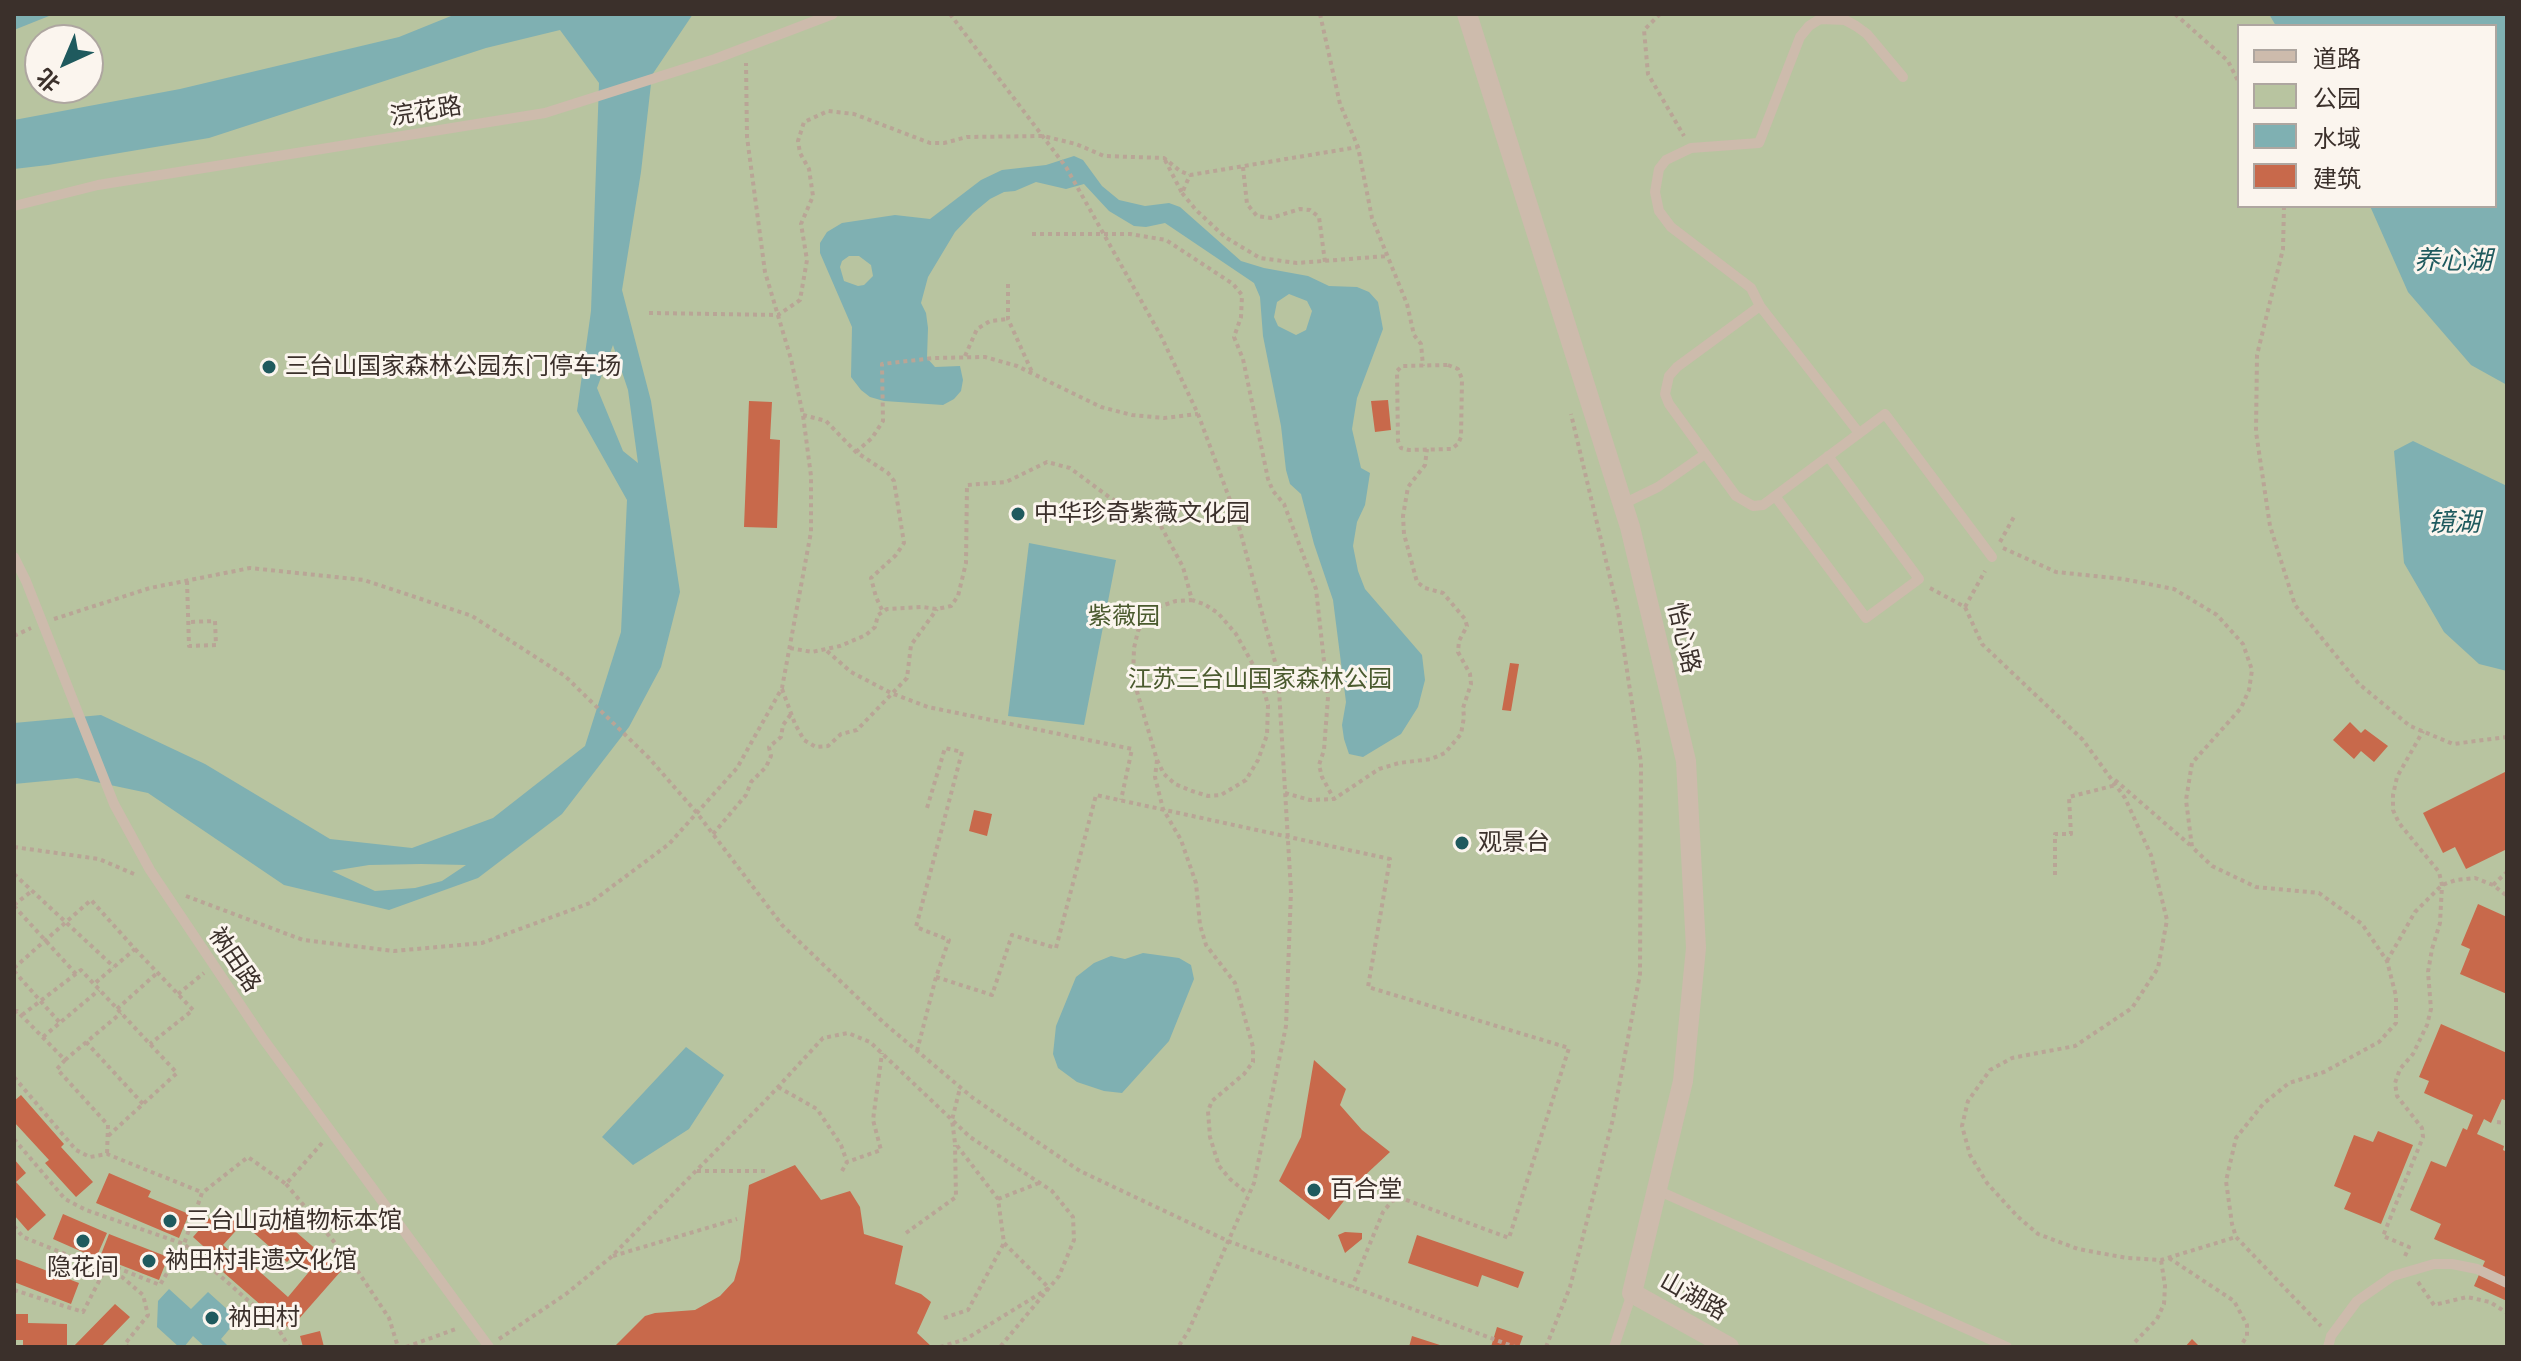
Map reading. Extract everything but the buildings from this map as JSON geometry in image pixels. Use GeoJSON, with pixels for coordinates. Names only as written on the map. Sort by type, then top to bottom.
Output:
{"type":"FeatureCollection","features":[{"type":"Feature","properties":{"kind":"street","name":"怡心路"},"geometry":{"type":"LineString","coordinates":[[1467,14],[1623,504],[1686,761],[1696,948],[1683,1081],[1632,1293]]}},
{"type":"Feature","properties":{"kind":"street","name":"山湖路"},"geometry":{"type":"LineString","coordinates":[[1632,1293],[1729,1347]]}},
{"type":"Feature","properties":{"kind":"lane","name":"浣花路"},"geometry":{"type":"LineString","coordinates":[[14,206],[98,185],[545,113],[715,59],[833,14]]}},
{"type":"Feature","properties":{"kind":"lane"},"geometry":{"type":"LineString","coordinates":[[1859,433],[1760,306],[1751,288],[1671,227],[1659,211],[1655,192],[1659,169],[1666,160],[1691,148],[1759,143],[1800,37],[1820,19],[1845,20],[1856,26],[1867,34],[1903,77]]}},
{"type":"Feature","properties":{"kind":"lane"},"geometry":{"type":"LineString","coordinates":[[1760,306],[1686,360],[1669,376],[1665,386],[1669,404],[1736,496],[1745,503],[1763,505],[1885,414],[1994,552]]}},
{"type":"Feature","properties":{"kind":"lane"},"geometry":{"type":"LineString","coordinates":[[1623,504],[1658,487],[1705,454]]}},
{"type":"Feature","properties":{"kind":"lane"},"geometry":{"type":"LineString","coordinates":[[1775,496],[1866,618],[1919,579],[1828,456]]}},
{"type":"Feature","properties":{"kind":"lane","name":"衲田路"},"geometry":{"type":"LineString","coordinates":[[14,557],[114,804],[160,885],[264,1040],[489,1346]]}},
{"type":"Feature","properties":{"kind":"lane"},"geometry":{"type":"LineString","coordinates":[[1657,1190],[2007,1347]]}},
{"type":"Feature","properties":{"kind":"lane"},"geometry":{"type":"LineString","coordinates":[[2330,1342],[2357,1301],[2398,1275],[2434,1264],[2452,1264],[2477,1269],[2507,1283]]}},
{"type":"Feature","properties":{"kind":"lane"},"geometry":{"type":"LineString","coordinates":[[1614,1347],[1632,1293]]}},
{"type":"Feature","properties":{"kind":"path"},"geometry":{"type":"LineString","coordinates":[[950,14],[1066,167],[1161,336],[1198,414],[1233,509],[1258,590],[1278,673],[1291,891],[1286,1026],[1254,1183],[1188,1332],[1178,1347]]}},
{"type":"Feature","properties":{"kind":"path"},"geometry":{"type":"LineString","coordinates":[[1320,14],[1340,104],[1358,147],[1372,218],[1407,304],[1414,335],[1421,344],[1423,366]]}},
{"type":"Feature","properties":{"kind":"path"},"geometry":{"type":"LineString","coordinates":[[1660,14],[1644,30],[1648,74],[1691,148]]}},
{"type":"Feature","properties":{"kind":"path"},"geometry":{"type":"LineString","coordinates":[[2175,14],[2228,61],[2237,79]]}},
{"type":"Feature","properties":{"kind":"path"},"geometry":{"type":"LineString","coordinates":[[14,847],[99,859],[303,940],[394,951],[482,943],[590,903],[669,844],[737,768],[782,688],[811,532],[811,476],[803,415],[791,359],[765,272],[747,137],[745,48]]}},
{"type":"Feature","properties":{"kind":"path"},"geometry":{"type":"LineString","coordinates":[[649,313],[778,315],[800,300],[807,260],[801,224],[813,196],[809,169],[800,153],[798,141],[804,122],[828,111],[854,114],[930,143],[967,137],[1043,136],[1076,144],[1104,156],[1164,158],[1190,175],[1358,147]]}},
{"type":"Feature","properties":{"kind":"path"},"geometry":{"type":"LineString","coordinates":[[1164,158],[1182,193],[1225,237],[1260,258],[1297,263],[1388,255]]}},
{"type":"Feature","properties":{"kind":"path"},"geometry":{"type":"LineString","coordinates":[[1243,166],[1247,204],[1257,216],[1271,218],[1300,209],[1310,210],[1319,217],[1325,262]]}},
{"type":"Feature","properties":{"kind":"path"},"geometry":{"type":"LineString","coordinates":[[1182,193],[1190,175]]}},
{"type":"Feature","properties":{"kind":"path"},"geometry":{"type":"LineString","coordinates":[[2284,208],[2283,249],[2257,355],[2256,432],[2270,526],[2295,605],[2359,684],[2410,726],[2453,744],[2507,737]]}},
{"type":"Feature","properties":{"kind":"path"},"geometry":{"type":"LineString","coordinates":[[1032,234],[1130,234],[1166,240],[1233,284],[1242,295],[1241,317],[1234,337],[1243,359],[1268,479],[1284,504],[1316,589],[1328,697],[1324,750],[1319,765],[1334,799]]}},
{"type":"Feature","properties":{"kind":"path"},"geometry":{"type":"LineString","coordinates":[[1008,284],[1008,319],[1033,374]]}},
{"type":"Feature","properties":{"kind":"path"},"geometry":{"type":"LineString","coordinates":[[965,356],[977,329],[990,321],[1008,319]]}},
{"type":"Feature","properties":{"kind":"path"},"geometry":{"type":"LineString","coordinates":[[856,452],[872,438],[883,421],[882,364],[934,358],[985,357],[1033,374],[1101,407],[1132,415],[1164,418],[1198,414]]}},
{"type":"Feature","properties":{"kind":"path"},"geometry":{"type":"LineString","coordinates":[[1448,365],[1458,369],[1462,379],[1462,426],[1458,444],[1451,449],[1427,449],[1401,448],[1398,441],[1397,371],[1402,366],[1448,365]]}},
{"type":"Feature","properties":{"kind":"path"},"geometry":{"type":"LineString","coordinates":[[1546,1347],[1570,1287],[1613,1119],[1640,974],[1641,763],[1618,611],[1571,413]]}},
{"type":"Feature","properties":{"kind":"path"},"geometry":{"type":"LineString","coordinates":[[803,415],[826,421],[856,452],[888,473],[894,481],[904,543],[896,555],[871,578],[883,612]]}},
{"type":"Feature","properties":{"kind":"path"},"geometry":{"type":"LineString","coordinates":[[1285,793],[1310,800],[1334,799],[1379,769],[1431,759],[1445,753],[1461,734],[1463,708],[1471,684],[1470,674],[1458,652],[1459,641],[1467,626],[1465,619],[1443,593],[1425,588],[1417,582],[1404,534],[1403,516],[1408,487],[1425,465],[1427,449]]}},
{"type":"Feature","properties":{"kind":"path"},"geometry":{"type":"LineString","coordinates":[[790,648],[812,652],[826,650],[866,635],[875,627],[878,615],[899,607],[937,609],[951,606],[962,585],[966,563],[967,485],[1006,482],[1047,462],[1070,468],[1140,515],[1157,519],[1182,508],[1233,509]]}},
{"type":"Feature","properties":{"kind":"path"},"geometry":{"type":"LineString","coordinates":[[1157,519],[1183,567],[1192,600]]}},
{"type":"Feature","properties":{"kind":"path"},"geometry":{"type":"LineString","coordinates":[[1994,552],[2004,548],[2056,572],[2123,579],[2174,589],[2217,615],[2243,644],[2252,670],[2249,690],[2241,708],[2192,763],[2186,800],[2192,847]]}},
{"type":"Feature","properties":{"kind":"path"},"geometry":{"type":"LineString","coordinates":[[14,636],[42,623],[150,588],[250,568],[364,580],[472,616],[565,676],[649,758],[697,813],[782,925],[884,1023],[960,1088],[1080,1171],[1228,1241],[1515,1347]]}},
{"type":"Feature","properties":{"kind":"path"},"geometry":{"type":"LineString","coordinates":[[1919,579],[1938,594],[1965,607],[1982,644],[2083,740],[2108,774],[2125,798],[2151,855],[2167,920],[2158,968],[2132,1008],[2075,1046],[2012,1058],[1990,1070],[1968,1101],[1962,1126],[1970,1155],[1987,1183],[2017,1216],[2038,1234],[2078,1249],[2127,1258],[2161,1260],[2236,1237]]}},
{"type":"Feature","properties":{"kind":"path"},"geometry":{"type":"LineString","coordinates":[[187,581],[189,646],[216,645],[215,621],[189,622]]}},
{"type":"Feature","properties":{"kind":"path"},"geometry":{"type":"LineString","coordinates":[[1192,600],[1218,613],[1236,634],[1260,677],[1268,705],[1267,735],[1258,760],[1246,780],[1221,795],[1208,796],[1175,784],[1164,774],[1133,678],[1134,648],[1138,631],[1146,618],[1161,606],[1192,600]]}},
{"type":"Feature","properties":{"kind":"path"},"geometry":{"type":"LineString","coordinates":[[782,688],[804,740],[816,747],[828,746],[841,734],[857,730],[907,678],[911,645],[937,609]]}},
{"type":"Feature","properties":{"kind":"path"},"geometry":{"type":"LineString","coordinates":[[826,650],[851,672],[891,693],[928,707],[1132,749],[1121,800]]}},
{"type":"Feature","properties":{"kind":"path"},"geometry":{"type":"LineString","coordinates":[[713,834],[746,795],[751,782],[766,767],[771,756],[769,747],[781,737],[783,725],[791,714]]}},
{"type":"Feature","properties":{"kind":"path"},"geometry":{"type":"LineString","coordinates":[[2398,1275],[2409,1247],[2383,1236],[2423,1137],[2422,1128],[2397,1096],[2395,1083],[2400,1069],[2413,1054],[2431,1009],[2428,972],[2440,923],[2442,885],[2439,872],[2409,836],[2393,810],[2393,795],[2397,777],[2423,731]]}},
{"type":"Feature","properties":{"kind":"path"},"geometry":{"type":"LineString","coordinates":[[917,1051],[949,940],[916,927],[962,752],[945,748],[927,808]]}},
{"type":"Feature","properties":{"kind":"path"},"geometry":{"type":"LineString","coordinates":[[1157,760],[1155,777],[1163,809],[1181,840],[1196,883],[1200,925],[1206,945],[1235,983],[1253,1047],[1253,1062],[1244,1074],[1212,1101],[1208,1111],[1210,1137],[1219,1166],[1248,1194]]}},
{"type":"Feature","properties":{"kind":"path"},"geometry":{"type":"LineString","coordinates":[[2108,774],[2212,866],[2256,887],[2319,893],[2362,924],[2387,961],[2396,996],[2396,1023],[2379,1042],[2324,1072],[2289,1083],[2263,1104],[2236,1138],[2226,1181],[2236,1237],[2330,1342]]}},
{"type":"Feature","properties":{"kind":"path"},"geometry":{"type":"LineString","coordinates":[[2055,875],[2055,834],[2071,834],[2069,797],[2116,785]]}},
{"type":"Feature","properties":{"kind":"path"},"geometry":{"type":"LineString","coordinates":[[936,977],[992,995],[1012,935],[1056,948],[1096,795],[1390,859],[1368,987],[1569,1048],[1509,1238],[1401,1198],[1392,1201],[1383,1212],[1352,1287]]}},
{"type":"Feature","properties":{"kind":"path"},"geometry":{"type":"LineString","coordinates":[[2493,885],[2507,872]]}},
{"type":"Feature","properties":{"kind":"path"},"geometry":{"type":"LineString","coordinates":[[14,874],[114,967]]}},
{"type":"Feature","properties":{"kind":"path"},"geometry":{"type":"LineString","coordinates":[[2387,961],[2415,912],[2442,885],[2475,878],[2493,885],[2507,896]]}},
{"type":"Feature","properties":{"kind":"path"},"geometry":{"type":"LineString","coordinates":[[33,890],[14,906],[76,974]]}},
{"type":"Feature","properties":{"kind":"path"},"geometry":{"type":"LineString","coordinates":[[60,1023],[14,969],[91,900],[193,1010],[150,1044]]}},
{"type":"Feature","properties":{"kind":"path"},"geometry":{"type":"LineString","coordinates":[[94,984],[135,949]]}},
{"type":"Feature","properties":{"kind":"path"},"geometry":{"type":"LineString","coordinates":[[178,994],[214,965]]}},
{"type":"Feature","properties":{"kind":"path"},"geometry":{"type":"LineString","coordinates":[[65,1060],[17,1012],[41,1001],[81,970],[177,1073],[108,1136]]}},
{"type":"Feature","properties":{"kind":"path"},"geometry":{"type":"LineString","coordinates":[[107,1154],[108,1125],[57,1069],[157,973]]}},
{"type":"Feature","properties":{"kind":"path"},"geometry":{"type":"LineString","coordinates":[[43,1037],[99,989]]}},
{"type":"Feature","properties":{"kind":"path"},"geometry":{"type":"LineString","coordinates":[[489,1346],[566,1294],[610,1258],[823,1038],[848,1033],[870,1042],[970,1137],[1052,1191],[1073,1217],[1074,1240],[1059,1276],[1000,1347]]}},
{"type":"Feature","properties":{"kind":"path"},"geometry":{"type":"LineString","coordinates":[[86,1042],[143,1104]]}},
{"type":"Feature","properties":{"kind":"path"},"geometry":{"type":"LineString","coordinates":[[842,1171],[847,1162],[881,1150],[873,1120],[882,1053]]}},
{"type":"Feature","properties":{"kind":"path"},"geometry":{"type":"LineString","coordinates":[[14,1077],[76,1150],[90,1157],[107,1154],[202,1193]]}},
{"type":"Feature","properties":{"kind":"path"},"geometry":{"type":"LineString","coordinates":[[778,1087],[817,1109],[841,1145],[847,1162]]}},
{"type":"Feature","properties":{"kind":"path"},"geometry":{"type":"LineString","coordinates":[[906,1233],[956,1197],[952,1120],[960,1088]]}},
{"type":"Feature","properties":{"kind":"path"},"geometry":{"type":"LineString","coordinates":[[2497,1122],[2507,1123]]}},
{"type":"Feature","properties":{"kind":"path"},"geometry":{"type":"LineString","coordinates":[[286,1184],[332,1132]]}},
{"type":"Feature","properties":{"kind":"path"},"geometry":{"type":"LineString","coordinates":[[14,1139],[65,1199],[86,1210],[184,1244],[276,1325],[289,1347]]}},
{"type":"Feature","properties":{"kind":"path"},"geometry":{"type":"LineString","coordinates":[[944,1318],[968,1310],[1004,1243],[998,1199],[955,1143]]}},
{"type":"Feature","properties":{"kind":"path"},"geometry":{"type":"LineString","coordinates":[[14,1290],[83,1312],[108,1264],[160,1285],[184,1244],[202,1193],[248,1157],[286,1184],[355,1267],[389,1318],[398,1347]]}},
{"type":"Feature","properties":{"kind":"path"},"geometry":{"type":"LineString","coordinates":[[696,1171],[767,1171]]}},
{"type":"Feature","properties":{"kind":"path"},"geometry":{"type":"LineString","coordinates":[[998,1199],[1039,1183]]}},
{"type":"Feature","properties":{"kind":"path"},"geometry":{"type":"LineString","coordinates":[[610,1258],[737,1219]]}},
{"type":"Feature","properties":{"kind":"path"},"geometry":{"type":"LineString","coordinates":[[14,1226],[23,1237],[122,1277],[143,1295],[148,1315],[125,1346]]}},
{"type":"Feature","properties":{"kind":"path"},"geometry":{"type":"LineString","coordinates":[[1004,1243],[1049,1288]]}},
{"type":"Feature","properties":{"kind":"path"},"geometry":{"type":"LineString","coordinates":[[2168,1258],[2234,1301],[2247,1325],[2247,1336],[2240,1347]]}},
{"type":"Feature","properties":{"kind":"path"},"geometry":{"type":"LineString","coordinates":[[2135,1342],[2157,1319],[2164,1304],[2161,1260]]}},
{"type":"Feature","properties":{"kind":"path"},"geometry":{"type":"LineString","coordinates":[[2411,1271],[2434,1305],[2467,1297],[2490,1302],[2507,1313]]}},
{"type":"Feature","properties":{"kind":"path"},"geometry":{"type":"LineString","coordinates":[[940,1347],[966,1339],[1049,1288]]}},
{"type":"Feature","properties":{"kind":"path"},"geometry":{"type":"LineString","coordinates":[[406,1347],[472,1324]]}},
{"type":"Feature","properties":{"kind":"green space","name":"江苏三台山国家森林公园"},"geometry":{"type":"Polygon","coordinates":[[[14,14],[2507,14],[2507,1347],[14,1347],[14,14]]]}},
{"type":"Feature","properties":{"kind":"water"},"geometry":{"type":"Polygon","coordinates":[[[14,14],[54,14],[24,24],[14,30],[14,14]]]}},
{"type":"Feature","properties":{"kind":"water"},"geometry":{"type":"Polygon","coordinates":[[[456,14],[693,14],[652,75],[641,172],[622,290],[651,401],[680,592],[661,667],[629,727],[562,814],[478,878],[389,910],[284,885],[148,793],[77,778],[14,784],[14,723],[101,715],[205,764],[330,839],[412,848],[493,818],[585,746],[621,632],[627,500],[577,411],[591,311],[599,83],[560,30],[486,48],[209,138],[14,169],[14,120],[180,89],[399,37],[456,14]],[[613,345],[597,388],[623,451],[638,463],[628,390],[613,345]],[[369,865],[332,871],[375,891],[415,888],[442,881],[466,865],[369,865]]]}},
{"type":"Feature","properties":{"kind":"water","name":"养心湖"},"geometry":{"type":"Polygon","coordinates":[[[2269,14],[2507,14],[2507,385],[2471,365],[2408,292],[2371,208],[2497,208],[2497,24],[2275,24],[2269,14]]]}},
{"type":"Feature","properties":{"kind":"water"},"geometry":{"type":"Polygon","coordinates":[[[1074,156],[1083,160],[1102,186],[1119,200],[1145,206],[1169,203],[1180,207],[1241,261],[1308,276],[1329,286],[1357,287],[1369,292],[1378,302],[1383,329],[1357,398],[1352,429],[1361,468],[1370,473],[1353,546],[1365,589],[1422,655],[1425,680],[1418,707],[1401,734],[1363,757],[1349,754],[1344,739],[1342,725],[1346,702],[1333,600],[1301,494],[1290,484],[1286,470],[1281,426],[1263,336],[1260,297],[1254,283],[1165,223],[1134,226],[1109,211],[1084,184],[1066,189],[1036,182],[1004,192],[973,213],[955,232],[928,277],[921,303],[928,328],[927,358],[935,367],[960,366],[963,380],[961,391],[954,399],[943,405],[884,401],[870,397],[851,377],[852,327],[820,253],[820,243],[827,232],[842,223],[895,215],[930,219],[981,180],[1002,170],[1046,165],[1074,156]],[[849,256],[840,267],[844,281],[864,285],[873,276],[871,265],[859,256],[849,256]],[[1289,294],[1277,302],[1274,317],[1278,326],[1296,335],[1306,330],[1312,311],[1307,301],[1289,294]]]}},
{"type":"Feature","properties":{"kind":"water","name":"镜湖"},"geometry":{"type":"Polygon","coordinates":[[[2413,441],[2507,486],[2507,671],[2479,664],[2444,632],[2404,563],[2394,451],[2413,441]]]}},
{"type":"Feature","properties":{"kind":"water"},"geometry":{"type":"Polygon","coordinates":[[[1029,543],[1116,560],[1084,725],[1008,716],[1029,543]]]}},
{"type":"Feature","properties":{"kind":"water"},"geometry":{"type":"Polygon","coordinates":[[[1143,953],[1179,958],[1191,965],[1194,979],[1169,1041],[1122,1093],[1077,1082],[1058,1068],[1053,1054],[1056,1026],[1076,977],[1094,963],[1111,956],[1125,959],[1143,953]]]}},
{"type":"Feature","properties":{"kind":"water"},"geometry":{"type":"Polygon","coordinates":[[[686,1047],[724,1075],[689,1129],[633,1165],[602,1137],[686,1047]]]}},
{"type":"Feature","properties":{"kind":"water"},"geometry":{"type":"Polygon","coordinates":[[[169,1289],[191,1309],[208,1292],[238,1319],[221,1339],[229,1347],[205,1347],[193,1336],[184,1347],[179,1347],[157,1327],[158,1301],[169,1289]]]}},
{"type":"Feature","properties":{"kind":"place","name":"三台山国家森林公园东门停车场"},"geometry":{"type":"Point","coordinates":[269,367]}},
{"type":"Feature","properties":{"kind":"place","name":"中华珍奇紫薇文化园"},"geometry":{"type":"Point","coordinates":[1018,514]}},
{"type":"Feature","properties":{"kind":"place","name":"观景台"},"geometry":{"type":"Point","coordinates":[1462,843]}},
{"type":"Feature","properties":{"kind":"place","name":"百合堂"},"geometry":{"type":"Point","coordinates":[1314,1190]}},
{"type":"Feature","properties":{"kind":"place","name":"三台山动植物标本馆"},"geometry":{"type":"Point","coordinates":[170,1221]}},
{"type":"Feature","properties":{"kind":"place","name":"隐花间"},"geometry":{"type":"Point","coordinates":[83,1241]}},
{"type":"Feature","properties":{"kind":"place","name":"衲田村非遗文化馆"},"geometry":{"type":"Point","coordinates":[149,1261]}},
{"type":"Feature","properties":{"kind":"place","name":"衲田村"},"geometry":{"type":"Point","coordinates":[212,1318]}},
{"type":"Feature","properties":{"kind":"park label","name":"紫薇园"},"geometry":{"type":"Point","coordinates":[1124,617]}}]}
